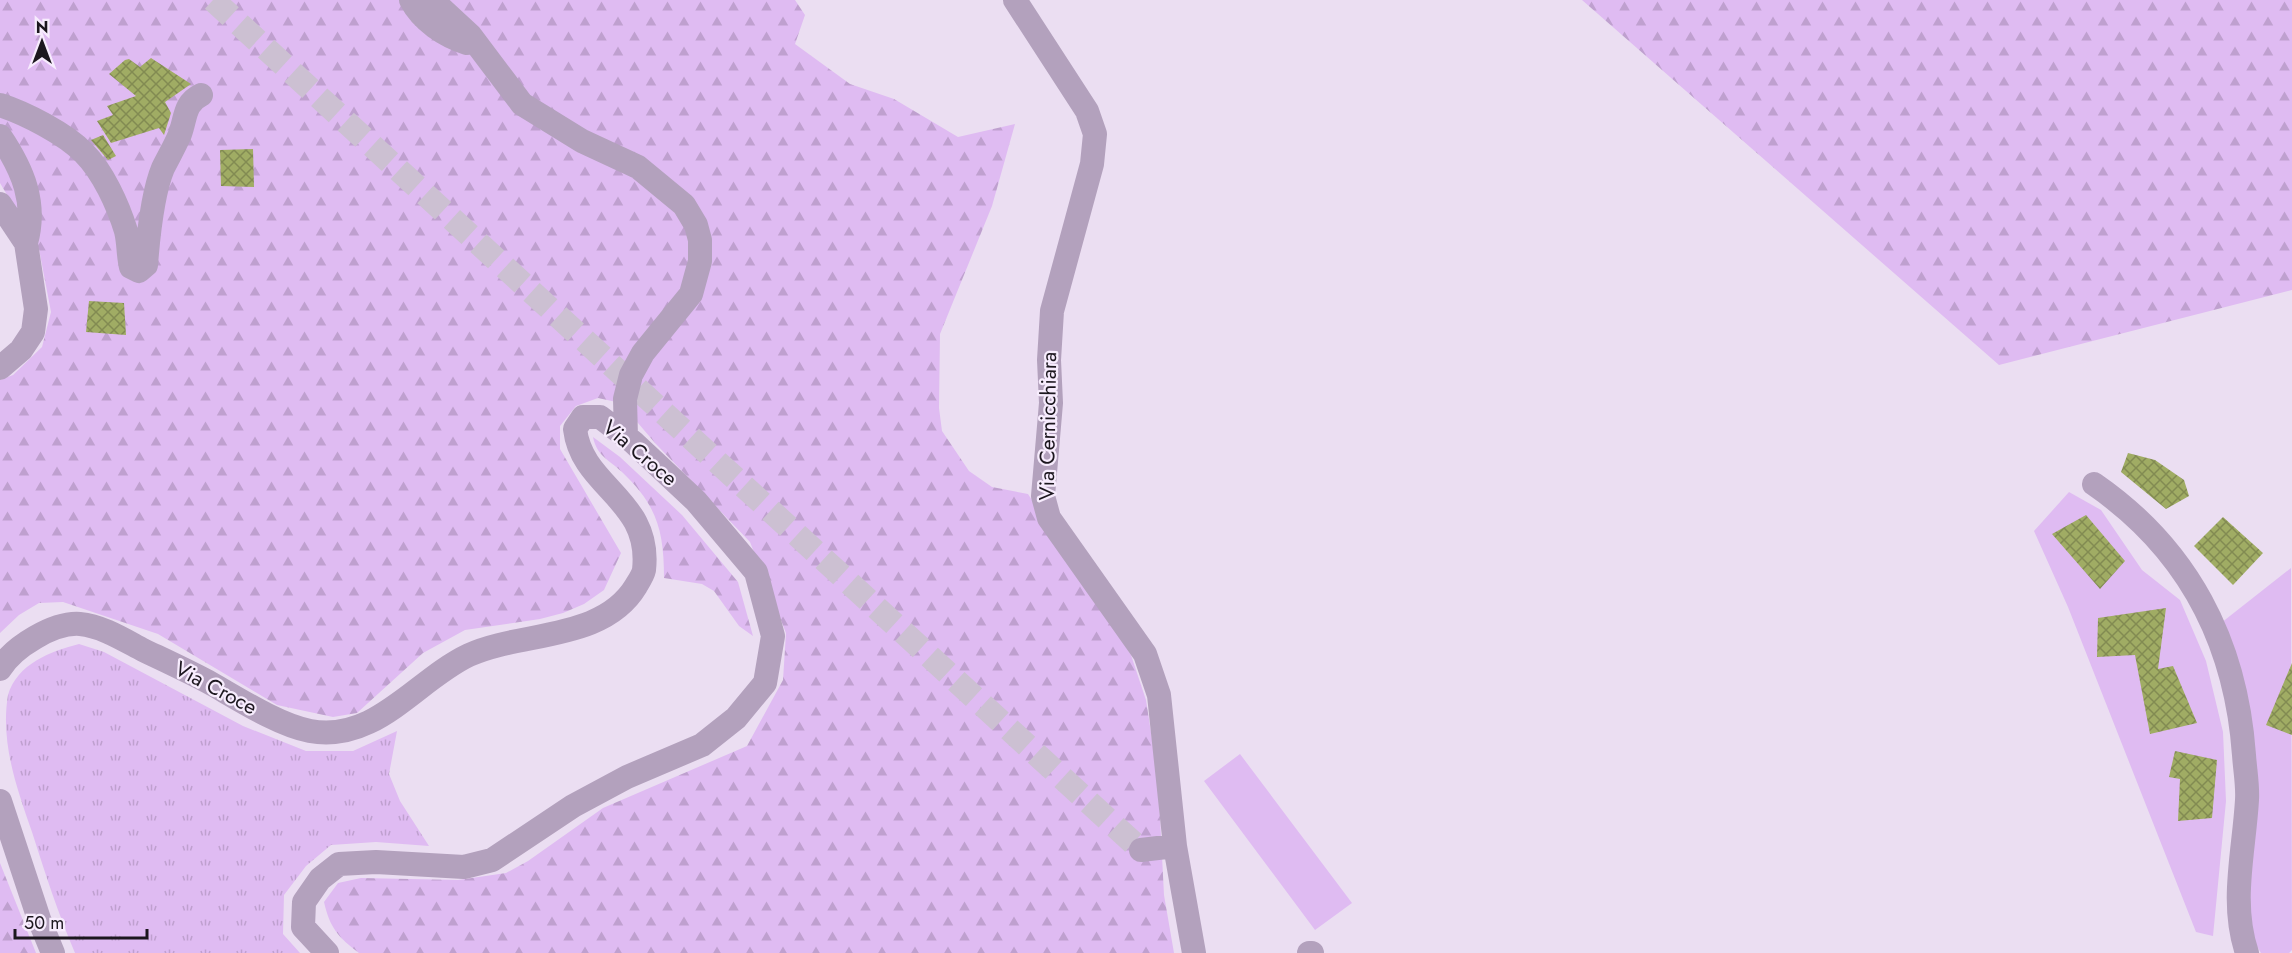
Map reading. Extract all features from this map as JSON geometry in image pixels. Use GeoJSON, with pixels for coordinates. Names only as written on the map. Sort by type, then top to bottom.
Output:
{"type":"FeatureCollection","features":[{"type":"Feature","properties":{"kind":"street"},"geometry":{"type":"LineString","coordinates":[[411,0],[418,13],[440,30],[460,41],[481,48]]}},
{"type":"Feature","properties":{"kind":"street"},"geometry":{"type":"LineString","coordinates":[[432,0],[481,48],[504,84],[522,104],[582,141],[638,167],[684,205],[696,225],[700,240],[700,261],[691,294],[643,353],[631,375],[625,399],[626,437]]}},
{"type":"Feature","properties":{"kind":"street","name":"Via Cernicchiara"},"geometry":{"type":"LineString","coordinates":[[1015,0],[1087,111],[1095,134],[1092,164],[1052,311],[1049,360],[1051,403],[1044,496],[1049,518],[1145,654],[1159,695],[1175,846],[1194,953]]}},
{"type":"Feature","properties":{"kind":"street"},"geometry":{"type":"LineString","coordinates":[[0,105],[45,126],[84,153],[103,180],[121,218],[126,232],[131,267],[139,271],[146,265],[150,228],[162,170],[176,146],[192,99],[201,95]]}},
{"type":"Feature","properties":{"kind":"street"},"geometry":{"type":"LineString","coordinates":[[0,136],[27,186],[32,221],[26,243]]}},
{"type":"Feature","properties":{"kind":"street"},"geometry":{"type":"LineString","coordinates":[[0,204],[26,243],[35,292],[33,332],[21,350],[0,368]]}},
{"type":"Feature","properties":{"kind":"street","name":"Via Croce"},"geometry":{"type":"LineString","coordinates":[[0,669],[6,658],[41,633],[79,624],[112,633],[262,712],[310,731],[348,731],[387,714],[458,660],[483,649],[588,624],[627,601],[644,572],[644,546],[639,526],[625,504],[585,461],[577,446],[575,429],[583,417],[600,417],[626,437],[696,501],[756,572],[773,636],[765,683],[736,718],[702,745],[627,777],[573,806],[492,860],[464,867],[376,862],[339,864],[320,879],[304,902],[303,927],[327,953]]}},
{"type":"Feature","properties":{"kind":"street"},"geometry":{"type":"LineString","coordinates":[[2094,484],[2146,524],[2207,608],[2228,659],[2242,719],[2247,798],[2237,906],[2241,935],[2247,953]]}},
{"type":"Feature","properties":{"kind":"street"},"geometry":{"type":"LineString","coordinates":[[0,801],[53,953]]}},
{"type":"Feature","properties":{"kind":"street"},"geometry":{"type":"LineString","coordinates":[[1141,850],[1175,846]]}},
{"type":"Feature","properties":{"kind":"green space"},"geometry":{"type":"Polygon","coordinates":[[[0,0],[795,0],[805,15],[795,44],[850,84],[894,99],[958,137],[1015,124],[992,206],[940,334],[939,408],[942,431],[969,471],[992,487],[1028,494],[1131,655],[1146,700],[1158,778],[1164,895],[1174,953],[359,953],[340,937],[329,919],[324,902],[338,883],[361,878],[458,880],[506,873],[528,861],[603,808],[747,746],[783,680],[786,633],[750,542],[655,443],[621,403],[598,398],[576,406],[560,426],[560,449],[621,553],[604,590],[584,604],[563,613],[540,619],[465,630],[423,653],[357,713],[333,717],[277,705],[158,634],[63,602],[39,603],[19,615],[0,633],[0,380],[13,375],[42,347],[51,312],[39,249],[0,183],[0,0]]]}},
{"type":"Feature","properties":{"kind":"green space"},"geometry":{"type":"Polygon","coordinates":[[[1582,0],[2292,0],[2292,290],[1999,365],[1582,0]]]}},
{"type":"Feature","properties":{"kind":"green space"},"geometry":{"type":"Polygon","coordinates":[[[593,437],[620,457],[682,515],[738,582],[753,636],[739,626],[714,591],[702,584],[664,578],[660,533],[651,508],[634,484],[600,453],[593,437]]]}},
{"type":"Feature","properties":{"kind":"green space"},"geometry":{"type":"Polygon","coordinates":[[[2069,492],[2101,510],[2142,570],[2180,600],[2206,661],[2223,732],[2226,801],[2213,936],[2196,932],[2068,607],[2034,531],[2069,492]]]}},
{"type":"Feature","properties":{"kind":"green space"},"geometry":{"type":"Polygon","coordinates":[[[2291,568],[2292,950],[2289,953],[2261,953],[2247,930],[2255,762],[2221,623],[2291,568]]]}},
{"type":"Feature","properties":{"kind":"green space"},"geometry":{"type":"Polygon","coordinates":[[[79,644],[104,652],[243,726],[306,751],[353,751],[397,731],[389,774],[400,801],[429,846],[376,842],[331,845],[306,866],[284,895],[283,934],[300,953],[75,953],[52,893],[11,765],[6,713],[12,684],[27,667],[47,655],[79,644]]]}},
{"type":"Feature","properties":{"kind":"green space"},"geometry":{"type":"Polygon","coordinates":[[[1240,754],[1352,903],[1315,930],[1204,781],[1240,754]]]}},
{"type":"Feature","properties":{"kind":"green space"},"geometry":{"type":"Polygon","coordinates":[[[0,863],[36,953],[0,953],[0,863]]]}},
{"type":"Feature","properties":{"kind":"building"},"geometry":{"type":"Polygon","coordinates":[[[151,58],[191,84],[165,102],[171,113],[164,135],[159,128],[111,143],[97,121],[113,115],[107,106],[136,96],[109,74],[125,60],[129,59],[140,67],[151,58]]]}},
{"type":"Feature","properties":{"kind":"building"},"geometry":{"type":"Polygon","coordinates":[[[103,135],[116,156],[108,160],[91,140],[103,135]]]}},
{"type":"Feature","properties":{"kind":"building"},"geometry":{"type":"Polygon","coordinates":[[[253,149],[254,187],[221,186],[220,150],[253,149]]]}},
{"type":"Feature","properties":{"kind":"building"},"geometry":{"type":"Polygon","coordinates":[[[89,301],[124,303],[126,335],[86,332],[89,301]]]}},
{"type":"Feature","properties":{"kind":"building"},"geometry":{"type":"Polygon","coordinates":[[[2128,453],[2155,460],[2184,480],[2189,496],[2166,509],[2121,472],[2128,453]]]}},
{"type":"Feature","properties":{"kind":"building"},"geometry":{"type":"Polygon","coordinates":[[[2086,515],[2125,561],[2100,589],[2052,534],[2086,515]]]}},
{"type":"Feature","properties":{"kind":"building"},"geometry":{"type":"Polygon","coordinates":[[[2223,517],[2263,553],[2233,585],[2194,546],[2223,517]]]}},
{"type":"Feature","properties":{"kind":"building"},"geometry":{"type":"Polygon","coordinates":[[[2166,608],[2158,669],[2173,666],[2197,723],[2150,734],[2135,655],[2097,657],[2098,618],[2166,608]]]}},
{"type":"Feature","properties":{"kind":"building"},"geometry":{"type":"Polygon","coordinates":[[[2292,663],[2292,735],[2266,725],[2292,663]]]}},
{"type":"Feature","properties":{"kind":"building"},"geometry":{"type":"Polygon","coordinates":[[[2175,751],[2217,760],[2212,818],[2178,821],[2180,779],[2169,777],[2175,751]]]}},
{"type":"Feature","properties":{"kind":"tunnel"},"geometry":{"type":"LineString","coordinates":[[213,0],[1141,850]]}}]}
